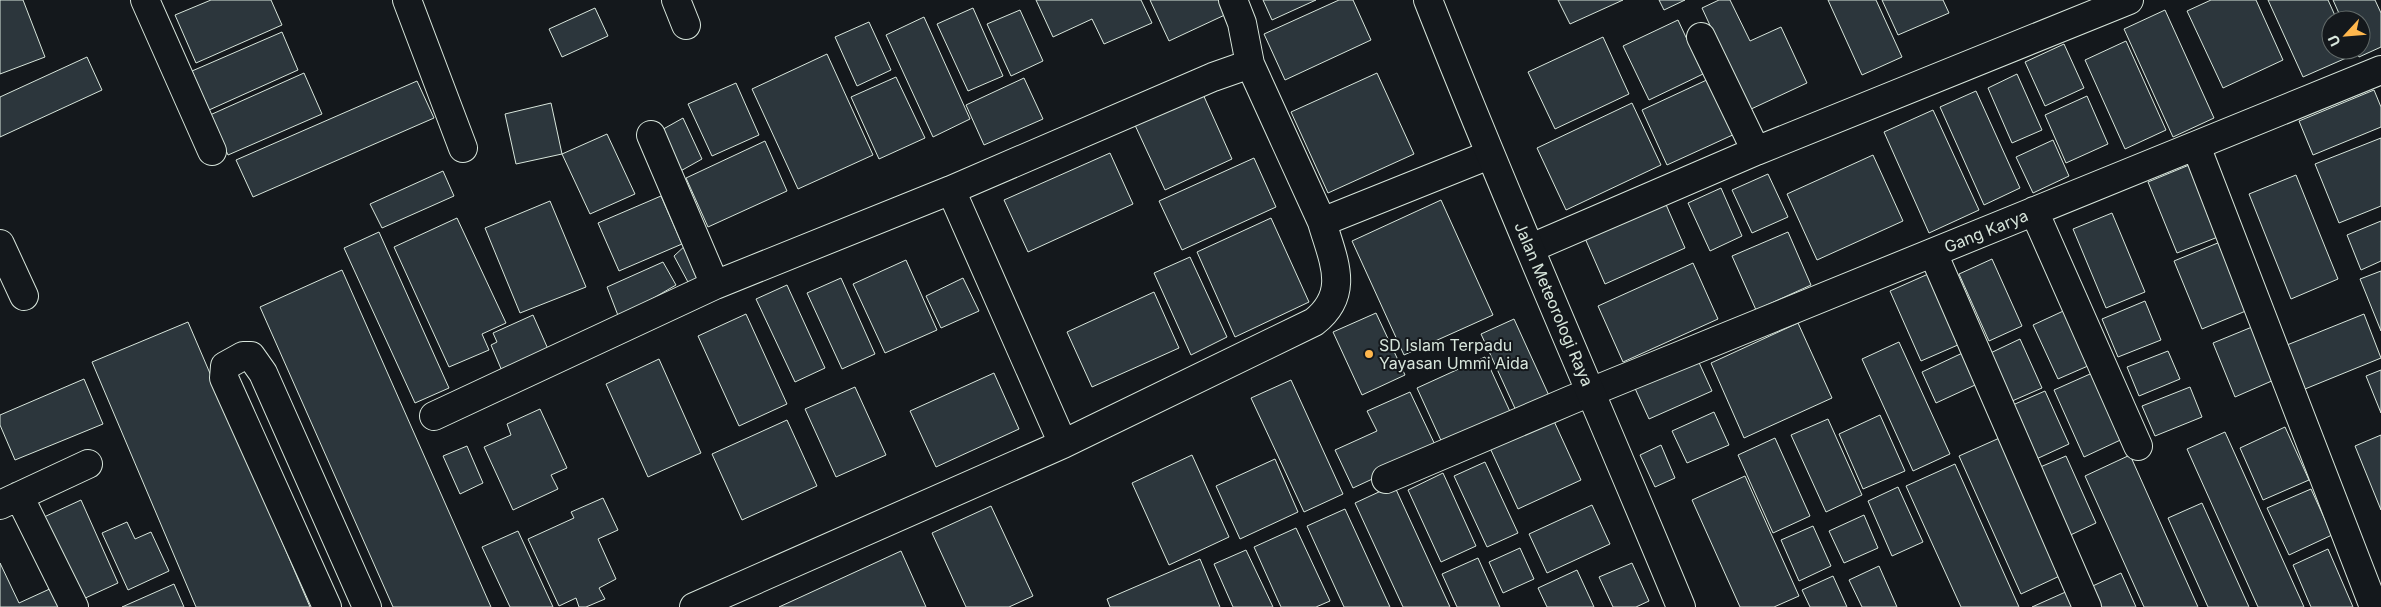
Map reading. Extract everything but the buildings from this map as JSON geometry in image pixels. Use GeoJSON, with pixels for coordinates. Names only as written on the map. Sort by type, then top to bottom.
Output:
{"type":"FeatureCollection","features":[{"type":"Feature","properties":{"kind":"street"},"geometry":{"type":"LineString","coordinates":[[145,0],[212,151]]}},
{"type":"Feature","properties":{"kind":"street"},"geometry":{"type":"LineString","coordinates":[[407,0],[463,148]]}},
{"type":"Feature","properties":{"kind":"street"},"geometry":{"type":"LineString","coordinates":[[676,0],[686,25]]}},
{"type":"Feature","properties":{"kind":"street"},"geometry":{"type":"LineString","coordinates":[[694,607],[1063,444],[1314,322],[1326,313],[1336,292],[1338,279],[1322,222],[1250,64],[1242,24],[1233,0]]}},
{"type":"Feature","properties":{"kind":"street","name":"Jalan Meteorologi Raya"},"geometry":{"type":"LineString","coordinates":[[1428,0],[1489,154],[1531,248],[1681,607]]}},
{"type":"Feature","properties":{"kind":"street"},"geometry":{"type":"LineString","coordinates":[[1531,248],[1756,151],[2129,0]]}},
{"type":"Feature","properties":{"kind":"street"},"geometry":{"type":"LineString","coordinates":[[1701,37],[1756,151]]}},
{"type":"Feature","properties":{"kind":"street"},"geometry":{"type":"LineString","coordinates":[[434,416],[715,285],[951,190],[1213,77],[1250,64]]}},
{"type":"Feature","properties":{"kind":"street","name":"Gang Karya"},"geometry":{"type":"LineString","coordinates":[[1386,480],[1592,392],[2380,72]]}},
{"type":"Feature","properties":{"kind":"street"},"geometry":{"type":"LineString","coordinates":[[651,135],[715,285]]}},
{"type":"Feature","properties":{"kind":"street"},"geometry":{"type":"LineString","coordinates":[[2196,146],[2374,607]]}},
{"type":"Feature","properties":{"kind":"street"},"geometry":{"type":"LineString","coordinates":[[1322,222],[1489,154]]}},
{"type":"Feature","properties":{"kind":"street"},"geometry":{"type":"LineString","coordinates":[[951,190],[1063,444]]}},
{"type":"Feature","properties":{"kind":"street"},"geometry":{"type":"LineString","coordinates":[[2034,211],[2138,446]]}},
{"type":"Feature","properties":{"kind":"street"},"geometry":{"type":"LineString","coordinates":[[0,244],[24,296]]}},
{"type":"Feature","properties":{"kind":"street"},"geometry":{"type":"LineString","coordinates":[[1933,253],[2087,607]]}},
{"type":"Feature","properties":{"kind":"street"},"geometry":{"type":"LineString","coordinates":[[327,607],[224,378],[225,366],[243,356],[251,356],[262,373],[367,607]]}},
{"type":"Feature","properties":{"kind":"street"},"geometry":{"type":"LineString","coordinates":[[74,607],[10,501],[88,464]]}},
{"type":"Feature","properties":{"kind":"place","name":"SD Islam Terpadu Yayasan Ummi Aida"},"geometry":{"type":"Point","coordinates":[1369,354]}}]}
